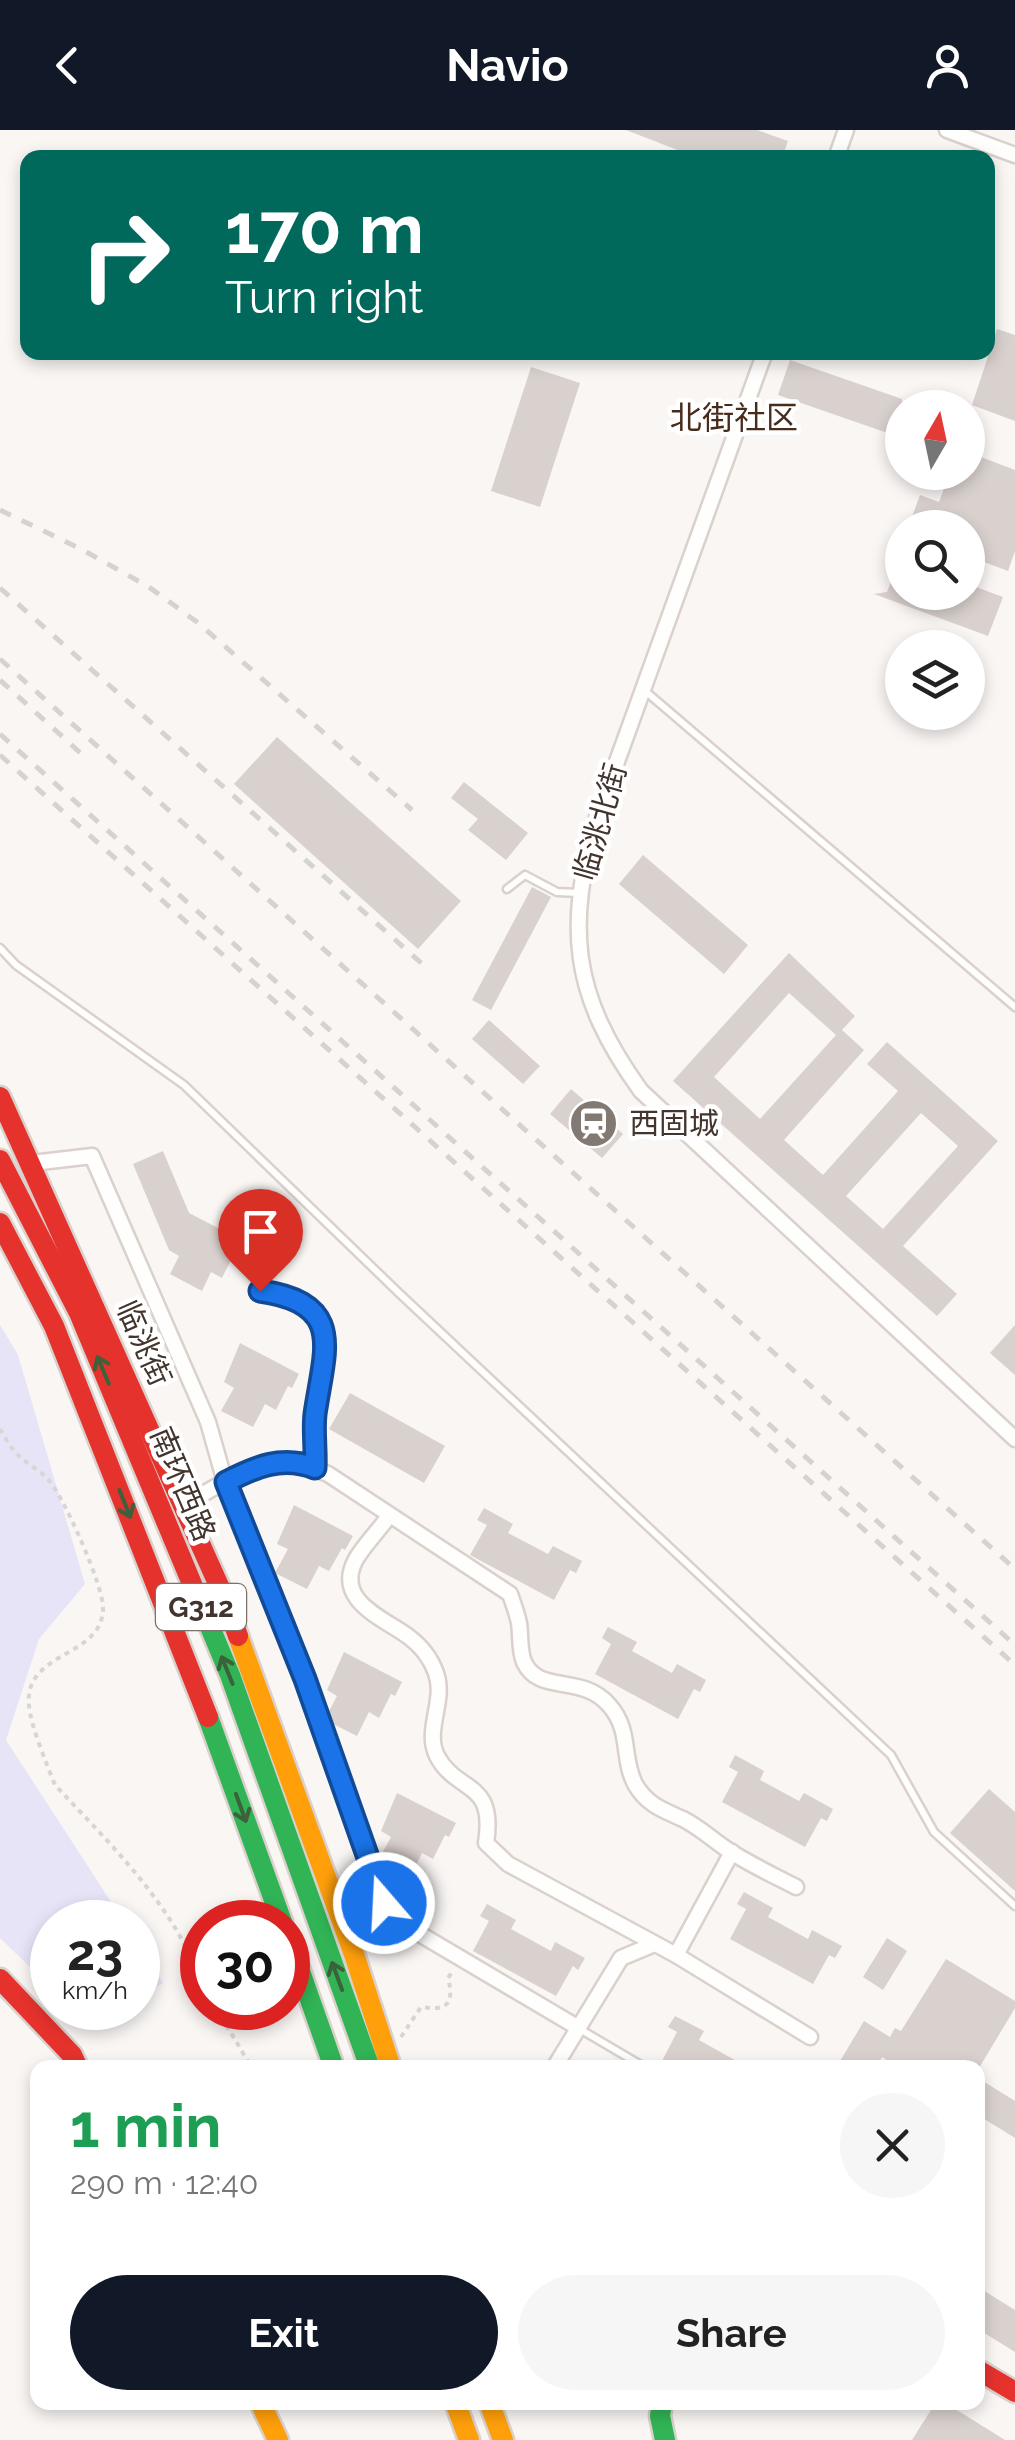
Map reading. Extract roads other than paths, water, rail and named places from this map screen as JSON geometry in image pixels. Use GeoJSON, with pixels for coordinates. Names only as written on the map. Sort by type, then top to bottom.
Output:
{"type":"FeatureCollection","features":[{"type":"Feature","properties":{"kind":"main road","name":"临洮街"},"geometry":{"type":"LineString","coordinates":[[0,1097],[230,1615],[355,1957],[382,2060]]}},
{"type":"Feature","properties":{"kind":"main road","name":"南环西路"},"geometry":{"type":"LineString","coordinates":[[0,1160],[79,1313],[230,1675],[381,2060]]}},
{"type":"Feature","properties":{"kind":"main road","name":"南环西路"},"geometry":{"type":"LineString","coordinates":[[0,1223],[54,1326],[198,1688],[274,1900]]}},
{"type":"Feature","properties":{"kind":"main road"},"geometry":{"type":"LineString","coordinates":[[0,1979],[74,2060]]}},
{"type":"Feature","properties":{"kind":"main road"},"geometry":{"type":"LineString","coordinates":[[310,2000],[331,2060]]}},
{"type":"Feature","properties":{"kind":"main road"},"geometry":{"type":"LineString","coordinates":[[985,2374],[1015,2392]]}},
{"type":"Feature","properties":{"kind":"main road"},"geometry":{"type":"LineString","coordinates":[[264,2410],[278,2440]]}},
{"type":"Feature","properties":{"kind":"main road"},"geometry":{"type":"LineString","coordinates":[[458,2410],[469,2440]]}},
{"type":"Feature","properties":{"kind":"main road"},"geometry":{"type":"LineString","coordinates":[[492,2410],[503,2440]]}},
{"type":"Feature","properties":{"kind":"main road"},"geometry":{"type":"LineString","coordinates":[[661,2410],[665,2440]]}},
{"type":"Feature","properties":{"kind":"street"},"geometry":{"type":"LineString","coordinates":[[947,130],[1015,155]]}},
{"type":"Feature","properties":{"kind":"street","name":"临洮北街"},"geometry":{"type":"LineString","coordinates":[[762,360],[598,814],[584,862],[580,894],[580,962],[602,1031],[641,1091],[1015,1439]]}},
{"type":"Feature","properties":{"kind":"street"},"geometry":{"type":"LineString","coordinates":[[32,1163],[92,1156],[208,1422],[226,1482],[305,1679],[384,1903],[418,1933],[578,2027]]}},
{"type":"Feature","properties":{"kind":"street"},"geometry":{"type":"LineString","coordinates":[[260,1291],[298,1302],[314,1314],[325,1331],[326,1364],[315,1417],[315,1468]]}},
{"type":"Feature","properties":{"kind":"street"},"geometry":{"type":"LineString","coordinates":[[184,1505],[256,1466],[280,1462],[328,1474],[510,1594],[519,1622],[521,1652],[533,1674],[544,1681],[589,1689],[607,1702],[620,1719],[634,1781],[646,1799],[796,1886]]}},
{"type":"Feature","properties":{"kind":"street"},"geometry":{"type":"LineString","coordinates":[[389,1516],[355,1560],[352,1587],[366,1610],[410,1637],[427,1654],[438,1676],[440,1699],[433,1747],[445,1768],[480,1796],[486,1811],[486,1843],[508,1864],[676,1955],[810,2037]]}},
{"type":"Feature","properties":{"kind":"street"},"geometry":{"type":"LineString","coordinates":[[676,1955],[732,1852]]}},
{"type":"Feature","properties":{"kind":"street"},"geometry":{"type":"LineString","coordinates":[[559,2060],[620,1958],[652,1945]]}},
{"type":"Feature","properties":{"kind":"lane"},"geometry":{"type":"LineString","coordinates":[[643,689],[1015,1007]]}},
{"type":"Feature","properties":{"kind":"lane"},"geometry":{"type":"LineString","coordinates":[[507,889],[525,875],[557,892],[580,894]]}},
{"type":"Feature","properties":{"kind":"lane"},"geometry":{"type":"LineString","coordinates":[[0,948],[16,965],[184,1085],[400,1294],[891,1755],[934,1832],[1015,1906]]}},
{"type":"Feature","properties":{"kind":"lane"},"geometry":{"type":"LineString","coordinates":[[578,2027],[633,2060]]}},
{"type":"Feature","properties":{"kind":"railway"},"geometry":{"type":"LineString","coordinates":[[0,510],[149,587],[197,622],[412,810]]}},
{"type":"Feature","properties":{"kind":"railway"},"geometry":{"type":"LineString","coordinates":[[0,588],[428,969]]}},
{"type":"Feature","properties":{"kind":"railway"},"geometry":{"type":"LineString","coordinates":[[0,659],[1015,1569]]}},
{"type":"Feature","properties":{"kind":"railway"},"geometry":{"type":"LineString","coordinates":[[0,680],[86,758]]}},
{"type":"Feature","properties":{"kind":"railway"},"geometry":{"type":"LineString","coordinates":[[0,734],[1015,1645]]}},
{"type":"Feature","properties":{"kind":"railway"},"geometry":{"type":"LineString","coordinates":[[0,755],[1015,1665]]}},
{"type":"Feature","properties":{"kind":"place","name":"西固城"},"geometry":{"type":"Point","coordinates":[594,1123]}},
{"type":"Feature","properties":{"kind":"district","name":"北街社区"},"geometry":{"type":"Point","coordinates":[734,417]}}]}
